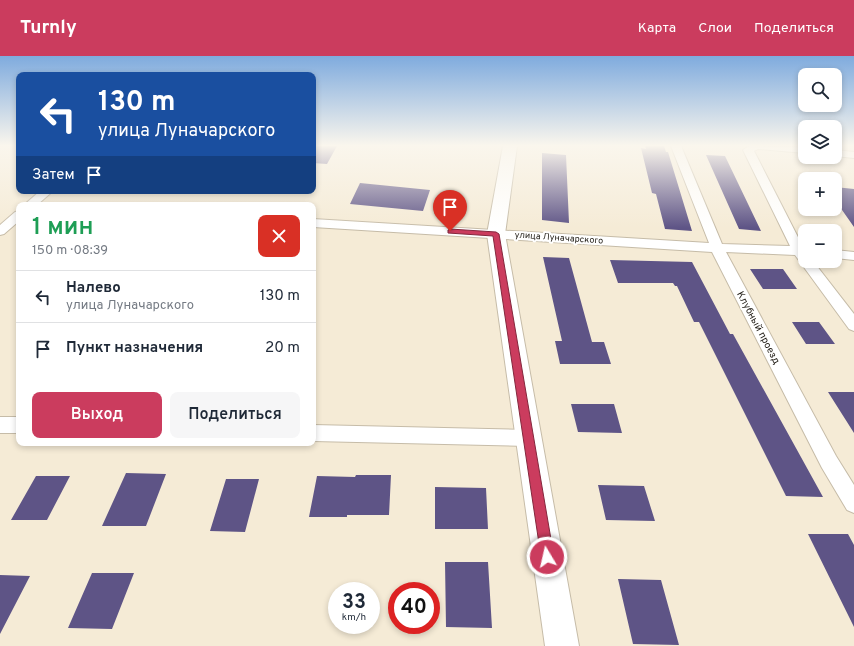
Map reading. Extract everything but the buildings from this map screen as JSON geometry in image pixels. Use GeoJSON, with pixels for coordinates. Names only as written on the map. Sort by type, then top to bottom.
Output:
{"type":"FeatureCollection","features":[{"type":"Feature","properties":{"kind":"street"},"geometry":{"type":"LineString","coordinates":[[506,174],[496,234],[562,646]]}},
{"type":"Feature","properties":{"kind":"street","name":"Клубный проезд"},"geometry":{"type":"LineString","coordinates":[[687,174],[717,248],[829,462],[854,504]]}},
{"type":"Feature","properties":{"kind":"street"},"geometry":{"type":"LineString","coordinates":[[761,174],[798,244]]}},
{"type":"Feature","properties":{"kind":"street"},"geometry":{"type":"LineString","coordinates":[[34,202],[43,194]]}},
{"type":"Feature","properties":{"kind":"street"},"geometry":{"type":"LineString","coordinates":[[0,231],[16,218]]}},
{"type":"Feature","properties":{"kind":"street","name":"улица Луначарского"},"geometry":{"type":"LineString","coordinates":[[316,223],[717,248],[798,255]]}},
{"type":"Feature","properties":{"kind":"street"},"geometry":{"type":"LineString","coordinates":[[842,255],[854,256]]}},
{"type":"Feature","properties":{"kind":"street"},"geometry":{"type":"LineString","coordinates":[[813,268],[854,325]]}},
{"type":"Feature","properties":{"kind":"street"},"geometry":{"type":"LineString","coordinates":[[0,424],[16,425]]}},
{"type":"Feature","properties":{"kind":"street"},"geometry":{"type":"LineString","coordinates":[[316,432],[528,438]]}},
{"type":"Feature","properties":{"kind":"route"},"geometry":{"type":"LineString","coordinates":[[450,231],[496,234],[547,557]]}}]}
